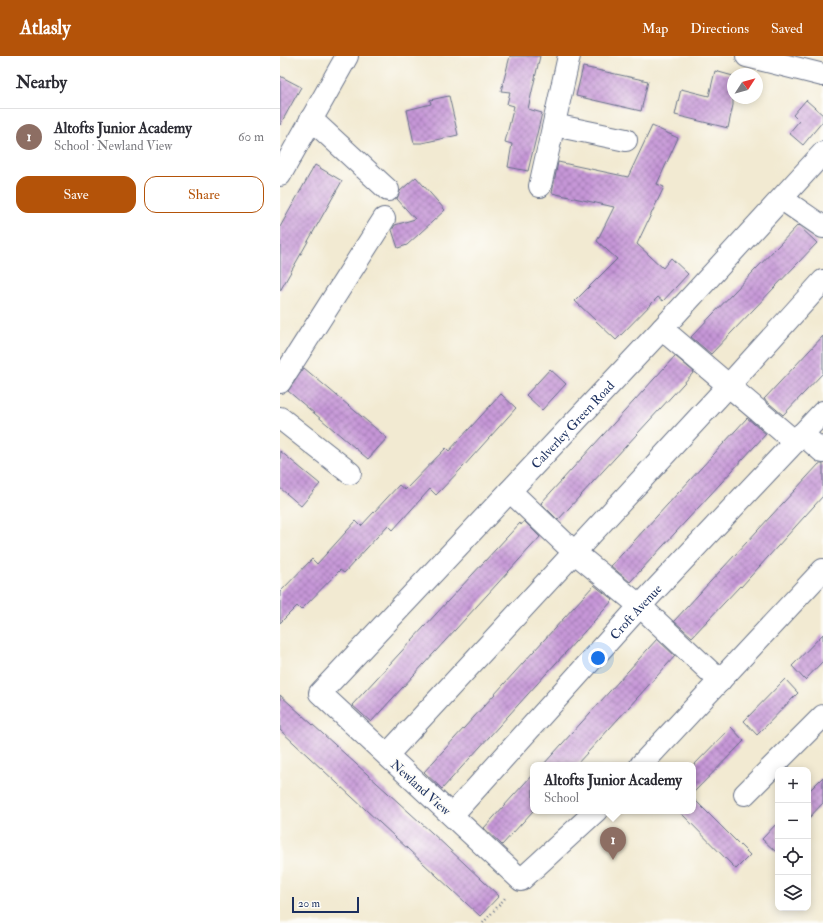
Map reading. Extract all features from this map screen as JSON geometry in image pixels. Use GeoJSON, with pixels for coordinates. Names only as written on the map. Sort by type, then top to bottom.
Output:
{"type":"FeatureCollection","features":[{"type":"Feature","properties":{"kind":"street"},"geometry":{"type":"LineString","coordinates":[[280,175],[347,56]]}},
{"type":"Feature","properties":{"kind":"street"},"geometry":{"type":"LineString","coordinates":[[540,186],[569,56]]}},
{"type":"Feature","properties":{"kind":"street"},"geometry":{"type":"LineString","coordinates":[[747,56],[823,75]]}},
{"type":"Feature","properties":{"kind":"street"},"geometry":{"type":"LineString","coordinates":[[311,119],[388,190]]}},
{"type":"Feature","properties":{"kind":"street"},"geometry":{"type":"LineString","coordinates":[[554,125],[626,140]]}},
{"type":"Feature","properties":{"kind":"street","name":"Calverley Green Road"},"geometry":{"type":"LineString","coordinates":[[320,694],[662,329],[823,153]]}},
{"type":"Feature","properties":{"kind":"street"},"geometry":{"type":"LineString","coordinates":[[782,199],[823,227]]}},
{"type":"Feature","properties":{"kind":"street"},"geometry":{"type":"LineString","coordinates":[[280,382],[384,219]]}},
{"type":"Feature","properties":{"kind":"street"},"geometry":{"type":"LineString","coordinates":[[386,756],[823,282]]}},
{"type":"Feature","properties":{"kind":"street"},"geometry":{"type":"LineString","coordinates":[[662,329],[729,385],[799,438],[823,452]]}},
{"type":"Feature","properties":{"kind":"street","name":"Croft Avenue"},"geometry":{"type":"LineString","coordinates":[[452,815],[640,606],[823,412]]}},
{"type":"Feature","properties":{"kind":"street"},"geometry":{"type":"LineString","coordinates":[[280,418],[350,473]]}},
{"type":"Feature","properties":{"kind":"street"},"geometry":{"type":"LineString","coordinates":[[510,491],[574,552],[640,606],[720,681]]}},
{"type":"Feature","properties":{"kind":"street"},"geometry":{"type":"LineString","coordinates":[[644,762],[823,570]]}},
{"type":"Feature","properties":{"kind":"street","name":"Newland View"},"geometry":{"type":"LineString","coordinates":[[320,694],[521,880]]}},
{"type":"Feature","properties":{"kind":"street"},"geometry":{"type":"LineString","coordinates":[[745,794],[823,716]]}},
{"type":"Feature","properties":{"kind":"street"},"geometry":{"type":"LineString","coordinates":[[521,880],[593,814]]}},
{"type":"Feature","properties":{"kind":"path"},"geometry":{"type":"LineString","coordinates":[[483,923],[521,880]]}},
{"type":"Feature","properties":{"kind":"building"},"geometry":{"type":"Polygon","coordinates":[[[510,56],[540,56],[528,109],[542,113],[528,171],[508,167],[512,144],[505,142],[514,106],[507,104],[510,92],[501,91],[510,56]]]}},
{"type":"Feature","properties":{"kind":"building"},"geometry":{"type":"Polygon","coordinates":[[[583,67],[648,81],[641,111],[576,96],[583,67]]]}},
{"type":"Feature","properties":{"kind":"building"},"geometry":{"type":"Polygon","coordinates":[[[715,71],[727,74],[727,104],[733,104],[728,128],[675,115],[681,89],[709,96],[715,71]]]}},
{"type":"Feature","properties":{"kind":"building"},"geometry":{"type":"Polygon","coordinates":[[[280,76],[301,87],[280,125],[280,76]]]}},
{"type":"Feature","properties":{"kind":"building"},"geometry":{"type":"Polygon","coordinates":[[[449,96],[458,135],[422,143],[414,143],[407,110],[431,104],[430,100],[449,96]]]}},
{"type":"Feature","properties":{"kind":"building"},"geometry":{"type":"Polygon","coordinates":[[[806,100],[823,115],[823,121],[803,145],[789,133],[799,121],[793,115],[806,100]]]}},
{"type":"Feature","properties":{"kind":"building"},"geometry":{"type":"Polygon","coordinates":[[[652,126],[678,138],[657,184],[664,187],[637,244],[663,268],[671,258],[688,274],[663,301],[658,297],[616,340],[575,301],[617,259],[597,241],[614,207],[552,193],[558,162],[628,177],[652,126]]]}},
{"type":"Feature","properties":{"kind":"building"},"geometry":{"type":"Polygon","coordinates":[[[315,165],[342,181],[280,291],[280,227],[315,165]]]}},
{"type":"Feature","properties":{"kind":"building"},"geometry":{"type":"Polygon","coordinates":[[[416,177],[445,210],[407,245],[398,248],[392,230],[395,225],[415,219],[397,199],[400,191],[416,177]]]}},
{"type":"Feature","properties":{"kind":"building"},"geometry":{"type":"Polygon","coordinates":[[[798,225],[817,243],[711,354],[691,337],[798,225]]]}},
{"type":"Feature","properties":{"kind":"building"},"geometry":{"type":"Polygon","coordinates":[[[823,336],[823,373],[783,415],[764,399],[823,336]]]}},
{"type":"Feature","properties":{"kind":"building"},"geometry":{"type":"Polygon","coordinates":[[[675,356],[694,372],[558,520],[541,503],[675,356]]]}},
{"type":"Feature","properties":{"kind":"building"},"geometry":{"type":"Polygon","coordinates":[[[304,368],[387,438],[368,459],[288,391],[304,368]]]}},
{"type":"Feature","properties":{"kind":"building"},"geometry":{"type":"Polygon","coordinates":[[[550,369],[566,384],[542,410],[526,395],[550,369]]]}},
{"type":"Feature","properties":{"kind":"building"},"geometry":{"type":"Polygon","coordinates":[[[501,394],[516,408],[436,495],[430,489],[393,530],[388,525],[344,573],[340,570],[301,610],[297,606],[280,623],[280,592],[312,559],[317,564],[356,521],[361,526],[399,485],[405,490],[446,448],[449,451],[501,394]]]}},
{"type":"Feature","properties":{"kind":"building"},"geometry":{"type":"Polygon","coordinates":[[[747,418],[766,434],[630,582],[611,566],[747,418]]]}},
{"type":"Feature","properties":{"kind":"building"},"geometry":{"type":"Polygon","coordinates":[[[280,451],[320,484],[301,506],[280,488],[280,451]]]}},
{"type":"Feature","properties":{"kind":"building"},"geometry":{"type":"Polygon","coordinates":[[[819,464],[823,464],[823,496],[741,587],[740,586],[692,637],[674,621],[819,464]]]}},
{"type":"Feature","properties":{"kind":"building"},"geometry":{"type":"Polygon","coordinates":[[[524,521],[540,537],[371,722],[352,705],[520,523],[521,525],[524,521]]]}},
{"type":"Feature","properties":{"kind":"building"},"geometry":{"type":"Polygon","coordinates":[[[594,585],[613,600],[442,789],[424,772],[594,585]]]}},
{"type":"Feature","properties":{"kind":"building"},"geometry":{"type":"Polygon","coordinates":[[[823,634],[823,661],[805,680],[792,666],[823,634]]]}},
{"type":"Feature","properties":{"kind":"building"},"geometry":{"type":"Polygon","coordinates":[[[657,639],[675,656],[579,762],[546,762],[657,639]]]}},
{"type":"Feature","properties":{"kind":"building"},"geometry":{"type":"Polygon","coordinates":[[[785,679],[798,693],[757,735],[744,721],[785,679]]]}},
{"type":"Feature","properties":{"kind":"building"},"geometry":{"type":"Polygon","coordinates":[[[280,695],[499,896],[480,916],[280,730],[280,695]]]}},
{"type":"Feature","properties":{"kind":"building"},"geometry":{"type":"Polygon","coordinates":[[[731,727],[744,741],[696,790],[696,763],[731,727]]]}},
{"type":"Feature","properties":{"kind":"building"},"geometry":{"type":"Polygon","coordinates":[[[530,777],[530,814],[502,845],[484,828],[530,777]]]}},
{"type":"Feature","properties":{"kind":"building"},"geometry":{"type":"Polygon","coordinates":[[[823,777],[823,803],[811,816],[811,803],[811,789],[823,777]]]}},
{"type":"Feature","properties":{"kind":"building"},"geometry":{"type":"Polygon","coordinates":[[[696,801],[750,855],[736,869],[682,814],[696,814],[696,801]]]}},
{"type":"Feature","properties":{"kind":"building"},"geometry":{"type":"Polygon","coordinates":[[[775,825],[775,851],[762,839],[775,825]]]}},
{"type":"Feature","properties":{"kind":"place","name":"Altofts Junior Academy"},"geometry":{"type":"Point","coordinates":[613,860]}}]}
